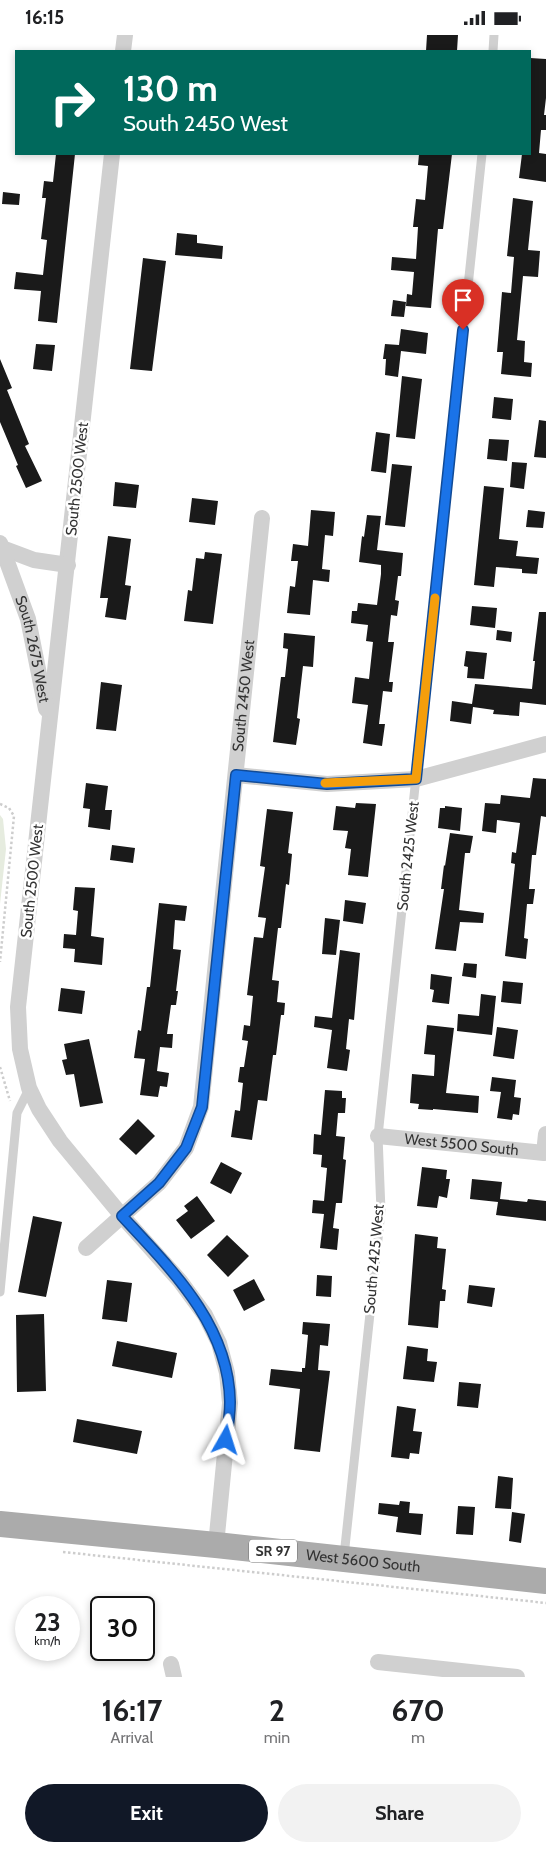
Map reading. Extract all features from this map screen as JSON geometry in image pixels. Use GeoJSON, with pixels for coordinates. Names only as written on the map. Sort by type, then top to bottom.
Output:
{"type":"FeatureCollection","features":[{"type":"Feature","properties":{"kind":"main road","name":"West 5600 South"},"geometry":{"type":"LineString","coordinates":[[0,1524],[216,1545],[546,1581]]}},
{"type":"Feature","properties":{"kind":"street"},"geometry":{"type":"LineString","coordinates":[[123,50],[125,35]]}},
{"type":"Feature","properties":{"kind":"street","name":"South 2500 West"},"geometry":{"type":"LineString","coordinates":[[112,155],[18,1007],[20,1049],[29,1088],[38,1109],[60,1141],[122,1216],[180,1281],[205,1315],[219,1343],[227,1373],[230,1403],[216,1545]]}},
{"type":"Feature","properties":{"kind":"street","name":"South 2450 West"},"geometry":{"type":"LineString","coordinates":[[86,1248],[159,1183],[186,1148],[202,1107],[262,518]]}},
{"type":"Feature","properties":{"kind":"street"},"geometry":{"type":"LineString","coordinates":[[1,545],[34,560],[68,565]]}},
{"type":"Feature","properties":{"kind":"street","name":"South 2675 West"},"geometry":{"type":"LineString","coordinates":[[1,545],[28,619],[49,725]]}},
{"type":"Feature","properties":{"kind":"street"},"geometry":{"type":"LineString","coordinates":[[236,775],[327,784],[416,779],[546,744]]}},
{"type":"Feature","properties":{"kind":"street","name":"West 5500 South"},"geometry":{"type":"LineString","coordinates":[[378,1136],[544,1153],[546,1134]]}},
{"type":"Feature","properties":{"kind":"street"},"geometry":{"type":"LineString","coordinates":[[378,1662],[517,1677]]}},
{"type":"Feature","properties":{"kind":"lane"},"geometry":{"type":"LineString","coordinates":[[492,50],[494,35]]}},
{"type":"Feature","properties":{"kind":"lane","name":"South 2425 West"},"geometry":{"type":"LineString","coordinates":[[344,1559],[380,1211],[378,1136],[482,155]]}},
{"type":"Feature","properties":{"kind":"lane"},"geometry":{"type":"LineString","coordinates":[[0,1292],[17,1113],[29,1088]]}},
{"type":"Feature","properties":{"kind":"path"},"geometry":{"type":"LineString","coordinates":[[0,803],[9,807],[14,816],[0,962]]}},
{"type":"Feature","properties":{"kind":"path"},"geometry":{"type":"LineString","coordinates":[[60,1551],[546,1603]]}},
{"type":"Feature","properties":{"kind":"shaded area"},"geometry":{"type":"Polygon","coordinates":[[[0,815],[3,819],[6,849],[0,904],[0,815]]]}},
{"type":"Feature","properties":{"kind":"building"},"geometry":{"type":"Polygon","coordinates":[[[427,35],[458,35],[457,50],[426,50],[427,35]]]}},
{"type":"Feature","properties":{"kind":"building"},"geometry":{"type":"Polygon","coordinates":[[[531,58],[546,59],[544,115],[546,115],[546,130],[541,130],[539,153],[546,154],[546,182],[519,178],[522,155],[531,155],[531,58]]]}},
{"type":"Feature","properties":{"kind":"building"},"geometry":{"type":"Polygon","coordinates":[[[56,155],[75,155],[57,323],[38,321],[41,291],[14,289],[16,272],[43,275],[47,240],[41,239],[46,198],[42,198],[44,181],[53,182],[56,155]]]}},
{"type":"Feature","properties":{"kind":"building"},"geometry":{"type":"Polygon","coordinates":[[[419,155],[452,155],[443,229],[438,229],[431,308],[406,306],[407,294],[412,295],[414,272],[391,270],[392,257],[416,259],[418,227],[413,227],[416,199],[425,200],[428,166],[418,165],[419,155]]]}},
{"type":"Feature","properties":{"kind":"building"},"geometry":{"type":"Polygon","coordinates":[[[3,192],[20,194],[19,205],[2,204],[3,192]]]}},
{"type":"Feature","properties":{"kind":"building"},"geometry":{"type":"Polygon","coordinates":[[[513,198],[533,201],[528,250],[540,251],[538,277],[523,276],[517,340],[525,341],[524,362],[532,363],[531,377],[501,374],[503,352],[497,352],[502,292],[511,293],[514,257],[507,256],[513,198]]]}},
{"type":"Feature","properties":{"kind":"building"},"geometry":{"type":"Polygon","coordinates":[[[177,233],[197,235],[197,243],[223,246],[222,259],[175,255],[177,233]]]}},
{"type":"Feature","properties":{"kind":"building"},"geometry":{"type":"Polygon","coordinates":[[[143,258],[166,261],[152,371],[130,369],[143,258]]]}},
{"type":"Feature","properties":{"kind":"building"},"geometry":{"type":"Polygon","coordinates":[[[393,300],[406,302],[404,317],[391,316],[393,300]]]}},
{"type":"Feature","properties":{"kind":"building"},"geometry":{"type":"Polygon","coordinates":[[[401,329],[428,333],[426,354],[401,351],[398,377],[385,375],[386,359],[383,359],[385,344],[399,345],[401,329]]]}},
{"type":"Feature","properties":{"kind":"building"},"geometry":{"type":"Polygon","coordinates":[[[36,344],[55,345],[52,371],[33,369],[36,344]]]}},
{"type":"Feature","properties":{"kind":"building"},"geometry":{"type":"Polygon","coordinates":[[[0,359],[12,388],[7,390],[29,444],[25,446],[42,481],[26,488],[0,422],[0,359]]]}},
{"type":"Feature","properties":{"kind":"building"},"geometry":{"type":"Polygon","coordinates":[[[402,376],[422,379],[415,439],[396,437],[402,376]]]}},
{"type":"Feature","properties":{"kind":"building"},"geometry":{"type":"Polygon","coordinates":[[[494,397],[513,399],[511,420],[492,418],[494,397]]]}},
{"type":"Feature","properties":{"kind":"building"},"geometry":{"type":"Polygon","coordinates":[[[539,420],[546,421],[546,458],[534,457],[539,420]]]}},
{"type":"Feature","properties":{"kind":"building"},"geometry":{"type":"Polygon","coordinates":[[[376,432],[390,434],[386,473],[371,471],[376,432]]]}},
{"type":"Feature","properties":{"kind":"building"},"geometry":{"type":"Polygon","coordinates":[[[489,439],[509,440],[507,461],[487,459],[489,439]]]}},
{"type":"Feature","properties":{"kind":"building"},"geometry":{"type":"Polygon","coordinates":[[[512,462],[527,463],[524,489],[510,487],[512,462]]]}},
{"type":"Feature","properties":{"kind":"building"},"geometry":{"type":"Polygon","coordinates":[[[392,464],[412,466],[405,527],[385,525],[392,464]]]}},
{"type":"Feature","properties":{"kind":"building"},"geometry":{"type":"Polygon","coordinates":[[[115,482],[139,485],[136,508],[113,506],[115,482]]]}},
{"type":"Feature","properties":{"kind":"building"},"geometry":{"type":"Polygon","coordinates":[[[484,486],[504,488],[499,539],[518,541],[516,556],[539,558],[537,574],[522,573],[522,569],[496,567],[494,587],[474,585],[484,486]]]}},
{"type":"Feature","properties":{"kind":"building"},"geometry":{"type":"Polygon","coordinates":[[[192,498],[218,501],[215,525],[189,522],[192,498]]]}},
{"type":"Feature","properties":{"kind":"building"},"geometry":{"type":"Polygon","coordinates":[[[311,510],[335,512],[333,536],[325,535],[322,569],[330,570],[329,582],[313,580],[310,615],[287,613],[290,586],[295,587],[298,561],[291,561],[293,544],[308,546],[311,510]]]}},
{"type":"Feature","properties":{"kind":"building"},"geometry":{"type":"Polygon","coordinates":[[[528,510],[545,512],[543,528],[526,527],[528,510]]]}},
{"type":"Feature","properties":{"kind":"building"},"geometry":{"type":"Polygon","coordinates":[[[367,515],[381,516],[377,550],[403,553],[401,576],[398,576],[395,600],[399,601],[397,616],[391,615],[388,642],[394,642],[389,682],[393,682],[392,692],[383,691],[379,724],[385,724],[382,746],[363,743],[368,705],[352,703],[355,677],[369,679],[373,642],[366,641],[368,625],[351,623],[352,611],[357,611],[358,603],[377,605],[381,574],[381,565],[359,562],[367,515]]]}},
{"type":"Feature","properties":{"kind":"building"},"geometry":{"type":"Polygon","coordinates":[[[108,536],[131,539],[125,585],[131,586],[126,620],[105,617],[108,598],[100,598],[108,536]]]}},
{"type":"Feature","properties":{"kind":"building"},"geometry":{"type":"Polygon","coordinates":[[[205,552],[222,554],[213,624],[184,621],[188,590],[192,591],[196,558],[204,559],[205,552]]]}},
{"type":"Feature","properties":{"kind":"building"},"geometry":{"type":"Polygon","coordinates":[[[472,606],[497,608],[495,628],[470,625],[472,606]]]}},
{"type":"Feature","properties":{"kind":"building"},"geometry":{"type":"Polygon","coordinates":[[[539,612],[546,612],[546,705],[520,702],[519,716],[493,714],[494,710],[473,707],[471,724],[450,721],[452,701],[472,704],[475,684],[532,689],[535,661],[533,661],[539,612]]]}},
{"type":"Feature","properties":{"kind":"building"},"geometry":{"type":"Polygon","coordinates":[[[497,630],[512,632],[511,642],[496,640],[497,630]]]}},
{"type":"Feature","properties":{"kind":"building"},"geometry":{"type":"Polygon","coordinates":[[[284,633],[315,636],[313,667],[303,666],[297,718],[300,719],[296,745],[273,742],[281,677],[285,677],[288,649],[283,648],[284,633]]]}},
{"type":"Feature","properties":{"kind":"building"},"geometry":{"type":"Polygon","coordinates":[[[466,651],[487,653],[484,679],[467,678],[468,667],[464,666],[466,651]]]}},
{"type":"Feature","properties":{"kind":"building"},"geometry":{"type":"Polygon","coordinates":[[[101,682],[122,685],[116,731],[96,729],[101,682]]]}},
{"type":"Feature","properties":{"kind":"building"},"geometry":{"type":"Polygon","coordinates":[[[533,778],[546,779],[546,817],[541,816],[536,855],[532,855],[529,889],[535,889],[533,904],[527,904],[524,938],[528,939],[526,959],[505,956],[515,864],[511,863],[512,852],[516,853],[520,823],[497,820],[496,833],[482,831],[485,803],[500,804],[501,795],[530,798],[533,778]]]}},
{"type":"Feature","properties":{"kind":"building"},"geometry":{"type":"Polygon","coordinates":[[[86,783],[108,786],[105,810],[112,810],[110,830],[88,827],[90,809],[83,808],[86,783]]]}},
{"type":"Feature","properties":{"kind":"building"},"geometry":{"type":"Polygon","coordinates":[[[356,803],[376,804],[368,877],[348,875],[351,849],[345,848],[348,831],[333,830],[336,806],[355,808],[356,803]]]}},
{"type":"Feature","properties":{"kind":"building"},"geometry":{"type":"Polygon","coordinates":[[[445,806],[462,808],[460,831],[438,828],[440,808],[445,808],[445,806]]]}},
{"type":"Feature","properties":{"kind":"building"},"geometry":{"type":"Polygon","coordinates":[[[267,809],[293,812],[288,853],[292,854],[289,885],[286,884],[281,928],[278,928],[272,980],[279,981],[277,1002],[285,1003],[284,1015],[281,1015],[276,1055],[273,1055],[267,1101],[258,1100],[252,1140],[231,1137],[235,1110],[240,1111],[243,1083],[238,1082],[240,1067],[244,1067],[248,1041],[242,1040],[244,1025],[250,1026],[253,996],[247,995],[254,937],[263,938],[266,918],[258,917],[265,867],[260,866],[267,809]]]}},
{"type":"Feature","properties":{"kind":"building"},"geometry":{"type":"Polygon","coordinates":[[[450,833],[473,836],[470,853],[465,853],[459,910],[484,913],[483,923],[460,922],[456,951],[435,949],[444,889],[441,889],[444,865],[450,833]]]}},
{"type":"Feature","properties":{"kind":"building"},"geometry":{"type":"Polygon","coordinates":[[[112,845],[135,848],[133,863],[110,860],[112,845]]]}},
{"type":"Feature","properties":{"kind":"building"},"geometry":{"type":"Polygon","coordinates":[[[75,887],[95,888],[91,936],[104,938],[102,965],[74,962],[75,949],[63,948],[64,934],[76,935],[78,911],[73,910],[75,887]]]}},
{"type":"Feature","properties":{"kind":"building"},"geometry":{"type":"Polygon","coordinates":[[[345,900],[366,903],[363,924],[343,921],[345,900]]]}},
{"type":"Feature","properties":{"kind":"building"},"geometry":{"type":"Polygon","coordinates":[[[159,903],[187,906],[185,921],[175,920],[173,949],[181,950],[176,991],[178,991],[176,1005],[171,1005],[167,1034],[173,1034],[172,1048],[160,1047],[157,1071],[169,1073],[167,1087],[160,1086],[158,1097],[140,1095],[145,1059],[134,1058],[138,1030],[141,1031],[147,987],[150,987],[159,903]]]}},
{"type":"Feature","properties":{"kind":"building"},"geometry":{"type":"Polygon","coordinates":[[[325,918],[340,920],[336,955],[322,954],[325,918]]]}},
{"type":"Feature","properties":{"kind":"building"},"geometry":{"type":"Polygon","coordinates":[[[340,950],[360,953],[354,1020],[349,1019],[346,1049],[350,1050],[347,1071],[327,1068],[332,1030],[314,1027],[315,1016],[332,1018],[340,950]]]}},
{"type":"Feature","properties":{"kind":"building"},"geometry":{"type":"Polygon","coordinates":[[[464,963],[477,964],[476,978],[462,976],[464,963]]]}},
{"type":"Feature","properties":{"kind":"building"},"geometry":{"type":"Polygon","coordinates":[[[431,974],[452,977],[449,1004],[432,1002],[434,990],[430,989],[431,974]]]}},
{"type":"Feature","properties":{"kind":"building"},"geometry":{"type":"Polygon","coordinates":[[[503,981],[523,983],[521,1004],[501,1002],[503,981]]]}},
{"type":"Feature","properties":{"kind":"building"},"geometry":{"type":"Polygon","coordinates":[[[61,988],[85,991],[82,1014],[58,1011],[61,988]]]}},
{"type":"Feature","properties":{"kind":"building"},"geometry":{"type":"Polygon","coordinates":[[[481,994],[496,996],[492,1035],[457,1031],[458,1014],[479,1016],[481,994]]]}},
{"type":"Feature","properties":{"kind":"building"},"geometry":{"type":"Polygon","coordinates":[[[427,1025],[454,1028],[446,1093],[479,1096],[478,1113],[418,1109],[419,1104],[410,1103],[412,1074],[434,1076],[435,1055],[424,1054],[427,1025]]]}},
{"type":"Feature","properties":{"kind":"building"},"geometry":{"type":"Polygon","coordinates":[[[497,1027],[518,1030],[514,1059],[493,1056],[497,1027]]]}},
{"type":"Feature","properties":{"kind":"building"},"geometry":{"type":"Polygon","coordinates":[[[89,1039],[103,1103],[80,1107],[74,1074],[66,1075],[62,1060],[67,1059],[64,1044],[89,1039]]]}},
{"type":"Feature","properties":{"kind":"building"},"geometry":{"type":"Polygon","coordinates":[[[492,1077],[516,1080],[514,1097],[521,1098],[519,1115],[513,1114],[512,1120],[497,1118],[501,1092],[490,1091],[492,1077]]]}},
{"type":"Feature","properties":{"kind":"building"},"geometry":{"type":"Polygon","coordinates":[[[325,1090],[342,1091],[342,1098],[346,1098],[345,1113],[338,1113],[336,1136],[345,1137],[343,1159],[346,1160],[342,1203],[336,1203],[333,1228],[339,1229],[337,1250],[320,1248],[324,1214],[312,1213],[313,1200],[324,1201],[327,1168],[321,1167],[322,1155],[313,1154],[314,1134],[321,1135],[325,1090]]]}},
{"type":"Feature","properties":{"kind":"building"},"geometry":{"type":"Polygon","coordinates":[[[138,1119],[155,1136],[136,1155],[119,1139],[138,1119]]]}},
{"type":"Feature","properties":{"kind":"building"},"geometry":{"type":"Polygon","coordinates":[[[221,1162],[242,1173],[231,1194],[210,1183],[221,1162]]]}},
{"type":"Feature","properties":{"kind":"building"},"geometry":{"type":"Polygon","coordinates":[[[422,1167],[447,1170],[446,1179],[450,1179],[447,1198],[439,1196],[437,1208],[417,1206],[422,1167]]]}},
{"type":"Feature","properties":{"kind":"building"},"geometry":{"type":"Polygon","coordinates":[[[472,1179],[502,1182],[500,1199],[527,1202],[528,1199],[546,1201],[546,1221],[496,1215],[498,1202],[470,1199],[472,1179]]]}},
{"type":"Feature","properties":{"kind":"building"},"geometry":{"type":"Polygon","coordinates":[[[197,1196],[215,1221],[191,1239],[176,1220],[188,1211],[184,1206],[197,1196]]]}},
{"type":"Feature","properties":{"kind":"building"},"geometry":{"type":"Polygon","coordinates":[[[33,1216],[62,1222],[46,1297],[18,1292],[33,1216]]]}},
{"type":"Feature","properties":{"kind":"building"},"geometry":{"type":"Polygon","coordinates":[[[415,1234],[438,1237],[437,1248],[446,1249],[442,1289],[446,1290],[445,1301],[440,1301],[438,1328],[408,1325],[415,1234]]]}},
{"type":"Feature","properties":{"kind":"building"},"geometry":{"type":"Polygon","coordinates":[[[227,1235],[249,1256],[228,1277],[207,1255],[227,1235]]]}},
{"type":"Feature","properties":{"kind":"building"},"geometry":{"type":"Polygon","coordinates":[[[317,1275],[332,1276],[331,1297],[316,1296],[317,1275]]]}},
{"type":"Feature","properties":{"kind":"building"},"geometry":{"type":"Polygon","coordinates":[[[254,1279],[265,1300],[244,1311],[233,1290],[254,1279]]]}},
{"type":"Feature","properties":{"kind":"building"},"geometry":{"type":"Polygon","coordinates":[[[107,1280],[132,1283],[127,1322],[102,1319],[107,1280]]]}},
{"type":"Feature","properties":{"kind":"building"},"geometry":{"type":"Polygon","coordinates":[[[469,1285],[495,1288],[492,1307],[467,1303],[469,1285]]]}},
{"type":"Feature","properties":{"kind":"building"},"geometry":{"type":"Polygon","coordinates":[[[44,1314],[46,1391],[17,1392],[16,1315],[44,1314]]]}},
{"type":"Feature","properties":{"kind":"building"},"geometry":{"type":"Polygon","coordinates":[[[303,1322],[330,1324],[328,1346],[320,1345],[318,1370],[330,1371],[320,1452],[294,1449],[300,1389],[269,1385],[271,1369],[302,1372],[302,1368],[305,1368],[308,1335],[302,1334],[303,1322]]]}},
{"type":"Feature","properties":{"kind":"building"},"geometry":{"type":"Polygon","coordinates":[[[117,1341],[177,1353],[172,1378],[112,1366],[117,1341]]]}},
{"type":"Feature","properties":{"kind":"building"},"geometry":{"type":"Polygon","coordinates":[[[407,1346],[428,1349],[427,1361],[437,1362],[434,1382],[403,1379],[407,1346]]]}},
{"type":"Feature","properties":{"kind":"building"},"geometry":{"type":"Polygon","coordinates":[[[459,1382],[481,1384],[478,1408],[457,1406],[459,1382]]]}},
{"type":"Feature","properties":{"kind":"building"},"geometry":{"type":"Polygon","coordinates":[[[397,1406],[416,1409],[413,1431],[422,1432],[419,1454],[410,1453],[409,1459],[391,1457],[397,1406]]]}},
{"type":"Feature","properties":{"kind":"building"},"geometry":{"type":"Polygon","coordinates":[[[77,1419],[142,1431],[137,1454],[73,1442],[77,1419]]]}},
{"type":"Feature","properties":{"kind":"building"},"geometry":{"type":"Polygon","coordinates":[[[498,1476],[513,1478],[511,1509],[495,1508],[498,1476]]]}},
{"type":"Feature","properties":{"kind":"building"},"geometry":{"type":"Polygon","coordinates":[[[400,1501],[410,1502],[409,1513],[423,1514],[421,1535],[396,1532],[398,1517],[378,1514],[379,1503],[399,1505],[400,1501]]]}},
{"type":"Feature","properties":{"kind":"building"},"geometry":{"type":"Polygon","coordinates":[[[458,1506],[475,1507],[473,1535],[456,1534],[458,1506]]]}},
{"type":"Feature","properties":{"kind":"building"},"geometry":{"type":"Polygon","coordinates":[[[512,1512],[525,1514],[521,1543],[509,1541],[512,1512]]]}},
{"type":"Feature","properties":{"kind":"slow traffic"},"geometry":{"type":"LineString","coordinates":[[325,783],[416,779],[435,598]]}},
{"type":"Feature","properties":{"kind":"route"},"geometry":{"type":"LineString","coordinates":[[226,1440],[230,1403],[227,1373],[219,1343],[205,1315],[180,1281],[122,1216],[159,1183],[186,1148],[202,1107],[236,775],[327,784],[416,779],[463,330]]}}]}
